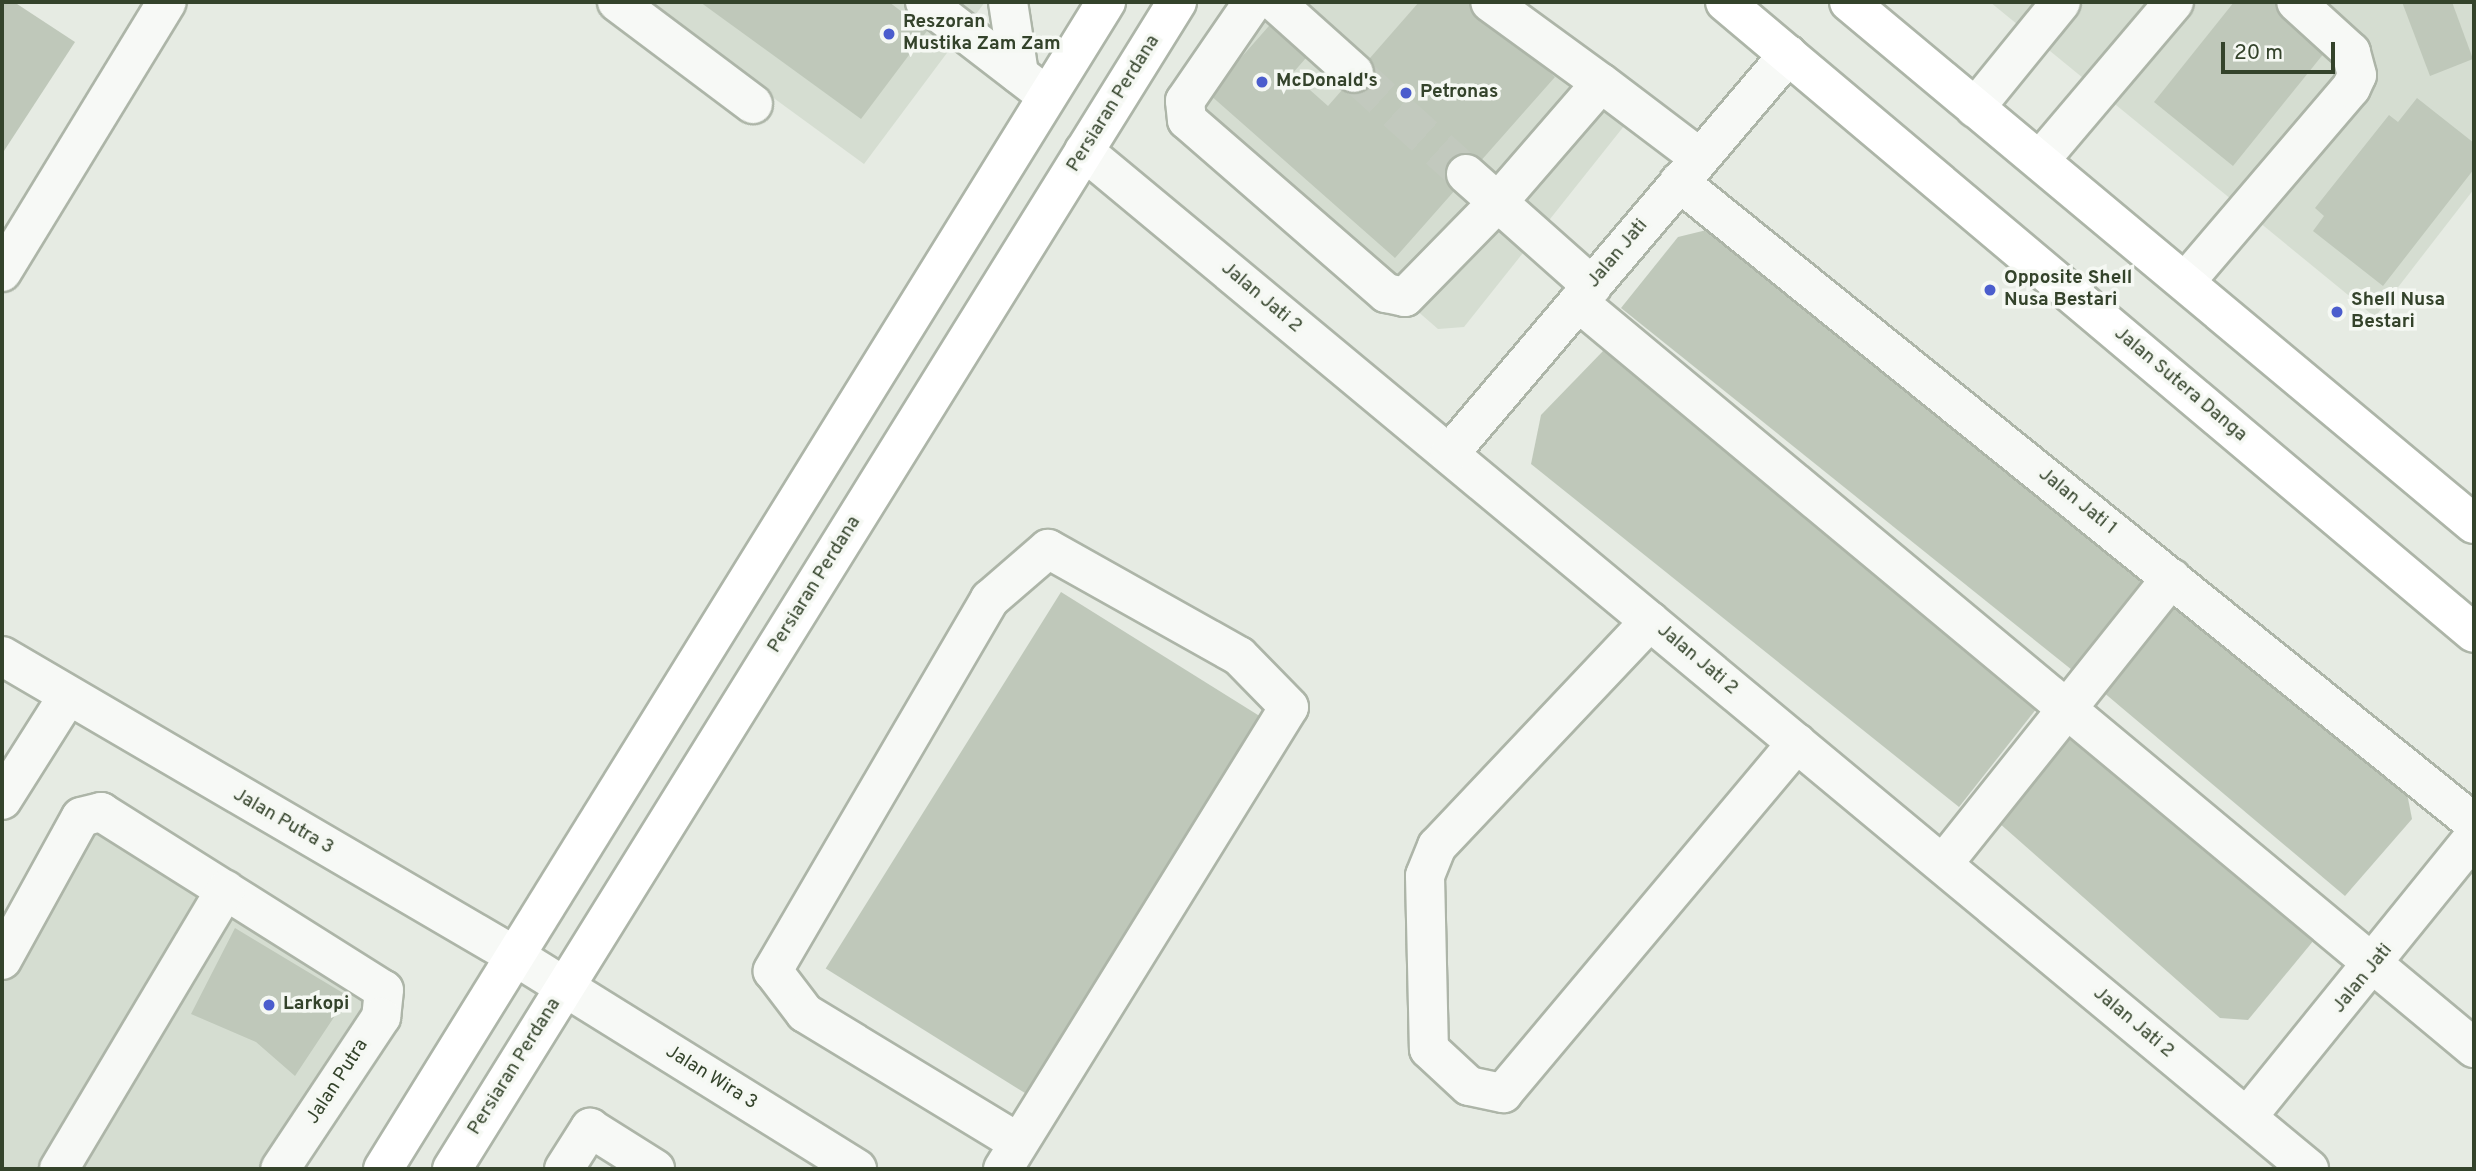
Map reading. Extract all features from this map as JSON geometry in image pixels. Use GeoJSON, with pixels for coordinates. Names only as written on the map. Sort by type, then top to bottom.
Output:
{"type":"FeatureCollection","features":[{"type":"Feature","properties":{"kind":"main road"},"geometry":{"type":"LineString","coordinates":[[383,1169],[515,956],[1033,85],[1106,2]]}},
{"type":"Feature","properties":{"kind":"main road","name":"Persiaran Perdana"},"geometry":{"type":"LineString","coordinates":[[452,1169],[1177,2]]}},
{"type":"Feature","properties":{"kind":"main road","name":"Jalan Sutera Danga"},"geometry":{"type":"LineString","coordinates":[[1725,2],[2474,633]]}},
{"type":"Feature","properties":{"kind":"main road"},"geometry":{"type":"LineString","coordinates":[[1849,2],[2474,524]]}},
{"type":"Feature","properties":{"kind":"street"},"geometry":{"type":"LineString","coordinates":[[2,272],[167,2]]}},
{"type":"Feature","properties":{"kind":"street"},"geometry":{"type":"LineString","coordinates":[[617,2],[753,104]]}},
{"type":"Feature","properties":{"kind":"street"},"geometry":{"type":"LineString","coordinates":[[925,2],[1033,85]]}},
{"type":"Feature","properties":{"kind":"street"},"geometry":{"type":"LineString","coordinates":[[1008,2],[1033,85]]}},
{"type":"Feature","properties":{"kind":"street"},"geometry":{"type":"LineString","coordinates":[[1253,2],[1185,101],[1186,120],[1385,293],[1405,297],[1423,283],[1498,202],[1601,83]]}},
{"type":"Feature","properties":{"kind":"street"},"geometry":{"type":"LineString","coordinates":[[1275,2],[1354,73]]}},
{"type":"Feature","properties":{"kind":"street","name":"Jalan Jati 1"},"geometry":{"type":"LineString","coordinates":[[1490,2],[1601,83],[1690,170],[2171,578],[2474,823]]}},
{"type":"Feature","properties":{"kind":"street"},"geometry":{"type":"LineString","coordinates":[[2040,160],[2174,2]]}},
{"type":"Feature","properties":{"kind":"street"},"geometry":{"type":"LineString","coordinates":[[2186,281],[2351,88],[2357,75],[2351,52],[2296,2]]}},
{"type":"Feature","properties":{"kind":"street"},"geometry":{"type":"LineString","coordinates":[[1975,107],[2051,16]]}},
{"type":"Feature","properties":{"kind":"street","name":"Jalan Jati"},"geometry":{"type":"LineString","coordinates":[[1449,454],[1788,55]]}},
{"type":"Feature","properties":{"kind":"street","name":"Jalan Jati 2"},"geometry":{"type":"LineString","coordinates":[[1084,151],[2309,1169]]}},
{"type":"Feature","properties":{"kind":"street"},"geometry":{"type":"LineString","coordinates":[[1466,174],[1498,202],[1585,294],[2068,710],[2474,1048]]}},
{"type":"Feature","properties":{"kind":"street"},"geometry":{"type":"LineString","coordinates":[[1048,549],[1238,656],[1289,708],[1010,1155],[805,1013],[773,971],[990,599],[1048,549]]}},
{"type":"Feature","properties":{"kind":"street"},"geometry":{"type":"LineString","coordinates":[[1943,864],[2171,578]]}},
{"type":"Feature","properties":{"kind":"street"},"geometry":{"type":"LineString","coordinates":[[1650,621],[1437,846],[1425,876],[1429,1049],[1469,1086],[1503,1093],[1797,743]]}},
{"type":"Feature","properties":{"kind":"street","name":"Jalan Putra 3"},"geometry":{"type":"LineString","coordinates":[[2,656],[66,697],[566,986]]}},
{"type":"Feature","properties":{"kind":"street"},"geometry":{"type":"LineString","coordinates":[[2,800],[66,697]]}},
{"type":"Feature","properties":{"kind":"street"},"geometry":{"type":"LineString","coordinates":[[2,960],[81,817],[100,812],[225,890],[59,1169]]}},
{"type":"Feature","properties":{"kind":"street","name":"Jalan Jati"},"geometry":{"type":"LineString","coordinates":[[2247,1117],[2374,965],[2474,837]]}},
{"type":"Feature","properties":{"kind":"street","name":"Jalan Putra"},"geometry":{"type":"LineString","coordinates":[[225,890],[384,990],[381,1017],[281,1169]]}},
{"type":"Feature","properties":{"kind":"street","name":"Jalan Wira 3"},"geometry":{"type":"LineString","coordinates":[[566,986],[857,1169]]}},
{"type":"Feature","properties":{"kind":"street"},"geometry":{"type":"LineString","coordinates":[[564,1169],[590,1128],[655,1169]]}},
{"type":"Feature","properties":{"kind":"shaded area"},"geometry":{"type":"Polygon","coordinates":[[[642,2],[985,2],[864,164],[642,2]]]}},
{"type":"Feature","properties":{"kind":"shaded area"},"geometry":{"type":"Polygon","coordinates":[[[1267,2],[1476,2],[1632,116],[1464,327],[1438,329],[1197,119],[1192,106],[1267,2]]]}},
{"type":"Feature","properties":{"kind":"shaded area"},"geometry":{"type":"Polygon","coordinates":[[[1990,2],[2474,2],[2474,189],[2375,317],[1990,2]]]}},
{"type":"Feature","properties":{"kind":"shaded area"},"geometry":{"type":"Polygon","coordinates":[[[73,806],[397,982],[300,1169],[2,1169],[2,932],[73,806]]]}},
{"type":"Feature","properties":{"kind":"building"},"geometry":{"type":"Polygon","coordinates":[[[2,2],[14,2],[75,42],[2,154],[2,2]]]}},
{"type":"Feature","properties":{"kind":"building"},"geometry":{"type":"Polygon","coordinates":[[[700,2],[889,2],[927,31],[861,119],[700,2]]]}},
{"type":"Feature","properties":{"kind":"building"},"geometry":{"type":"Polygon","coordinates":[[[1419,2],[1470,2],[1555,77],[1395,258],[1209,94],[1283,10],[1319,43],[1292,74],[1328,106],[1419,2]]]}},
{"type":"Feature","properties":{"kind":"building"},"geometry":{"type":"Polygon","coordinates":[[[2234,2],[2274,2],[2329,47],[2233,166],[2154,102],[2234,2]]]}},
{"type":"Feature","properties":{"kind":"building"},"geometry":{"type":"Polygon","coordinates":[[[2402,2],[2452,2],[2473,59],[2430,76],[2402,2]]]}},
{"type":"Feature","properties":{"kind":"building"},"geometry":{"type":"Polygon","coordinates":[[[2417,98],[2474,143],[2474,169],[2383,286],[2313,231],[2324,216],[2315,208],[2389,115],[2398,122],[2417,98]]]}},
{"type":"Feature","properties":{"kind":"building"},"geometry":{"type":"Polygon","coordinates":[[[1723,226],[2151,578],[2072,670],[1621,308],[1678,237],[1723,226]]]}},
{"type":"Feature","properties":{"kind":"building"},"geometry":{"type":"Polygon","coordinates":[[[1605,349],[2037,708],[1959,807],[1531,464],[1541,415],[1605,349]]]}},
{"type":"Feature","properties":{"kind":"building"},"geometry":{"type":"Polygon","coordinates":[[[2173,589],[2406,788],[2412,819],[2345,896],[2096,686],[2173,589]]]}},
{"type":"Feature","properties":{"kind":"building"},"geometry":{"type":"Polygon","coordinates":[[[1061,592],[1261,717],[1026,1094],[826,969],[1061,592]]]}},
{"type":"Feature","properties":{"kind":"building"},"geometry":{"type":"Polygon","coordinates":[[[2064,722],[2314,940],[2248,1020],[2220,1018],[1990,815],[2064,722]]]}},
{"type":"Feature","properties":{"kind":"building","name":"Larkopi"},"geometry":{"type":"Polygon","coordinates":[[[235,928],[348,996],[295,1076],[256,1042],[191,1014],[235,928]]]}},
{"type":"Feature","properties":{"kind":"tunnel"},"geometry":{"type":"LineString","coordinates":[[1354,73],[1466,174]]}},
{"type":"Feature","properties":{"kind":"place","name":"Reszoran Mustika Zam Zam"},"geometry":{"type":"Point","coordinates":[889,34]}},
{"type":"Feature","properties":{"kind":"place","name":"McDonald's"},"geometry":{"type":"Point","coordinates":[1262,82]}},
{"type":"Feature","properties":{"kind":"place","name":"Petronas"},"geometry":{"type":"Point","coordinates":[1406,93]}},
{"type":"Feature","properties":{"kind":"place","name":"Opposite Shell Nusa Bestari"},"geometry":{"type":"Point","coordinates":[1990,290]}},
{"type":"Feature","properties":{"kind":"place","name":"Shell Nusa Bestari"},"geometry":{"type":"Point","coordinates":[2337,312]}},
{"type":"Feature","properties":{"kind":"place","name":"Larkopi"},"geometry":{"type":"Point","coordinates":[269,1005]}}]}
